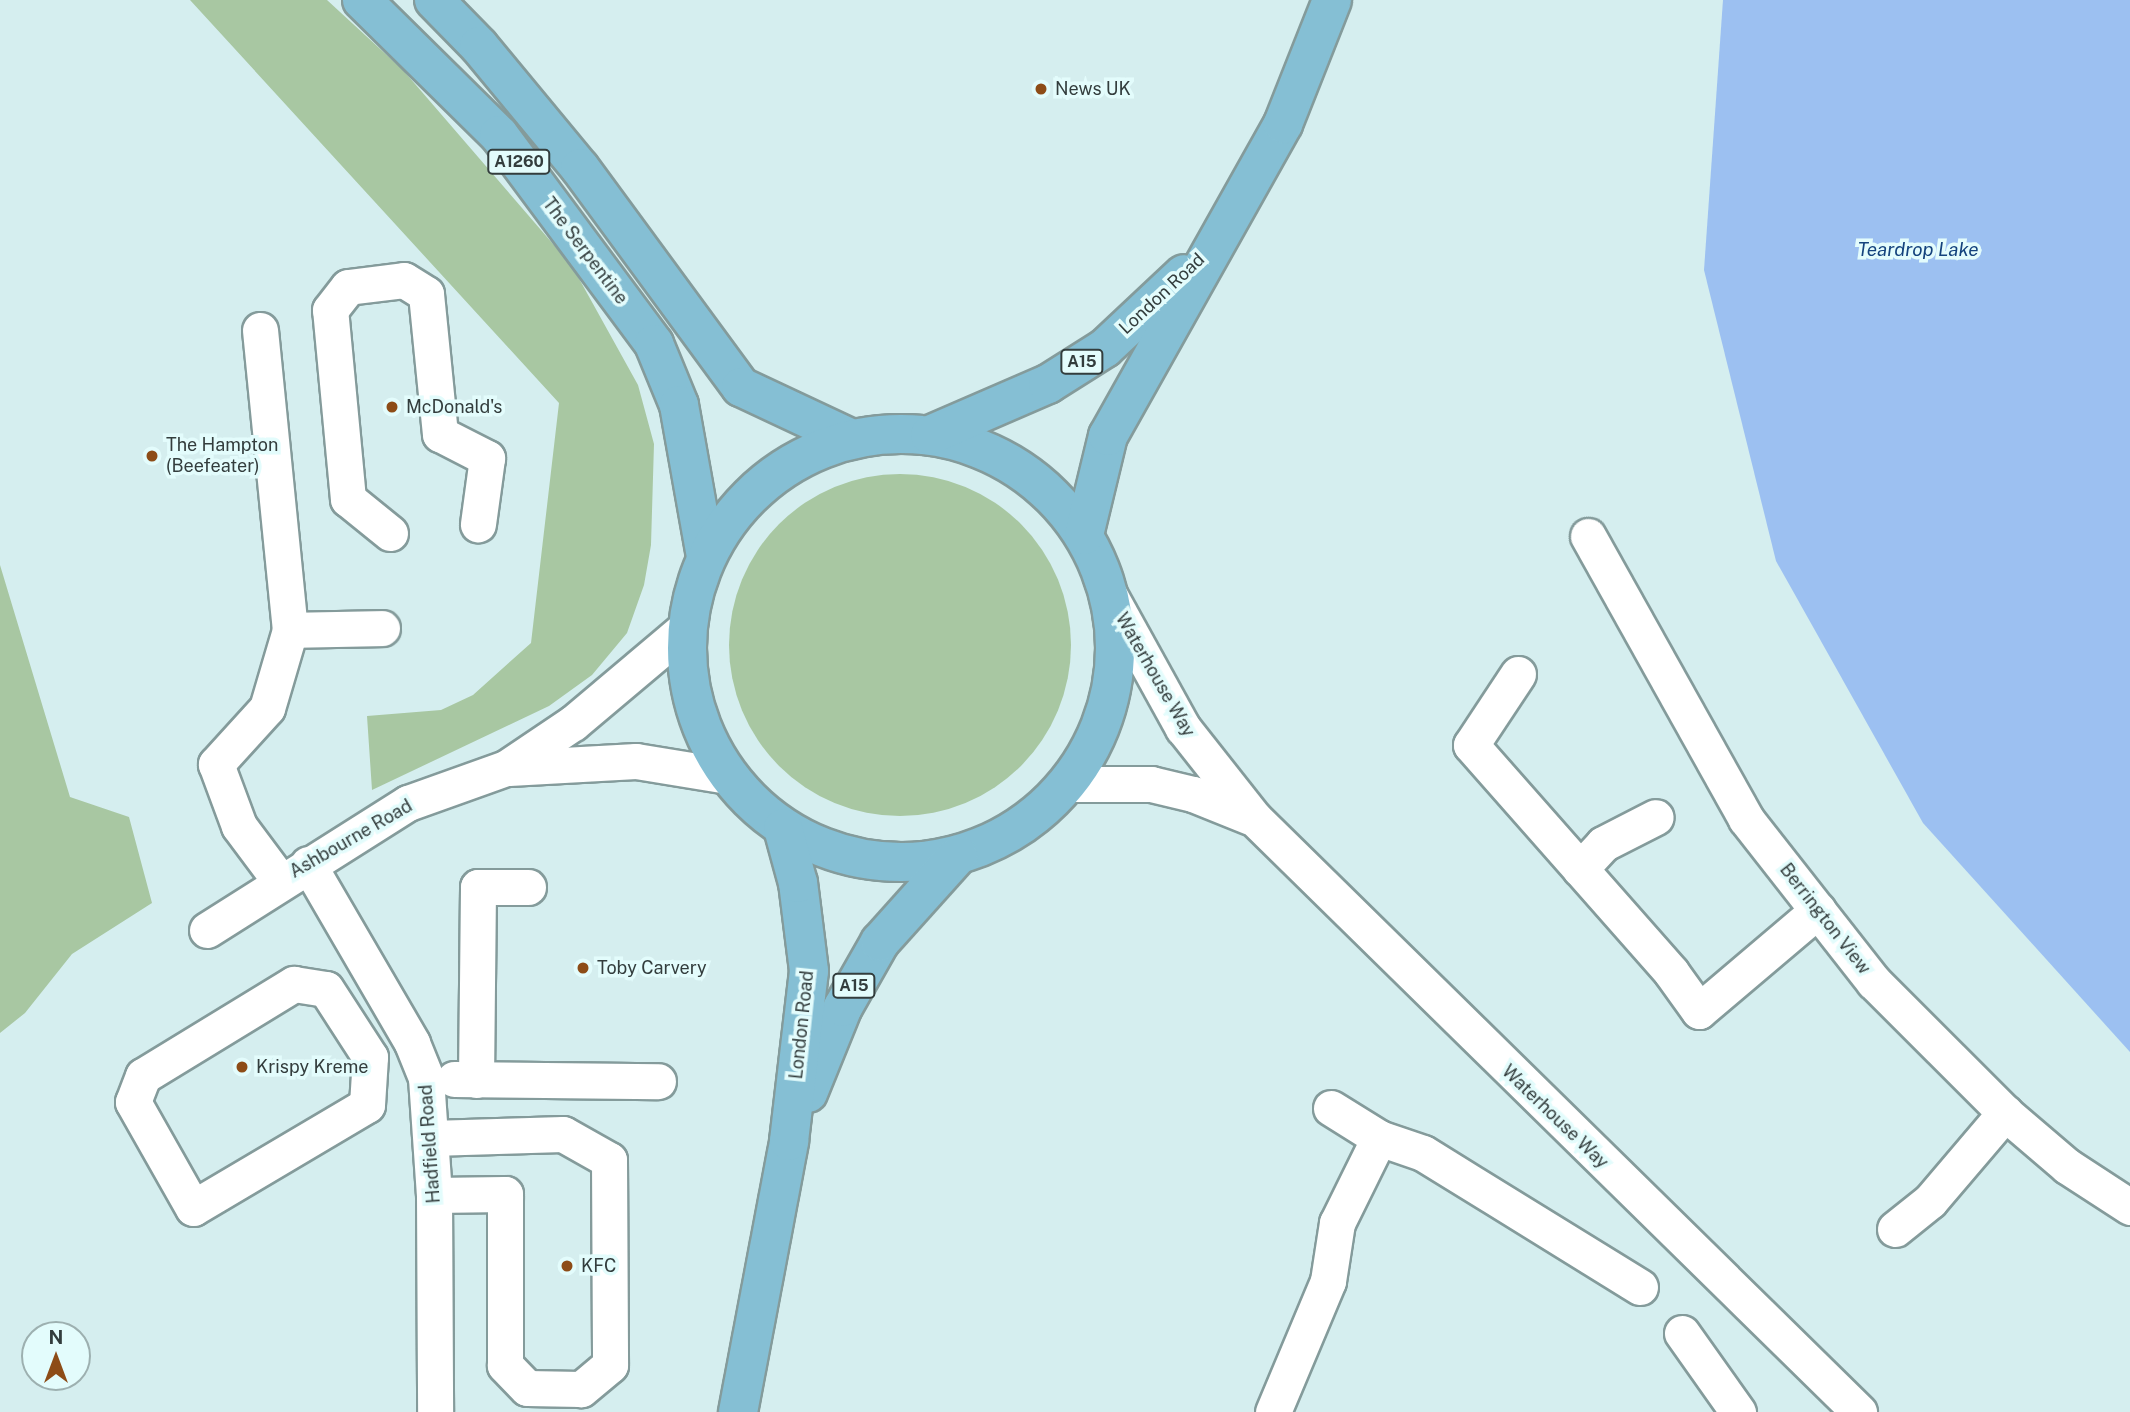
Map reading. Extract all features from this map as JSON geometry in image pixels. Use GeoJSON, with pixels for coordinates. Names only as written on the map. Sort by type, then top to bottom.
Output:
{"type":"FeatureCollection","features":[{"type":"Feature","properties":{"kind":"main road","name":"The Serpentine"},"geometry":{"type":"LineString","coordinates":[[362,0],[499,135],[654,344],[679,405],[706,558]]}},
{"type":"Feature","properties":{"kind":"main road","name":"A1260"},"geometry":{"type":"LineString","coordinates":[[434,0],[479,46],[580,168],[741,387],[852,439]]}},
{"type":"Feature","properties":{"kind":"main road"},"geometry":{"type":"LineString","coordinates":[[460,0],[479,46]]}},
{"type":"Feature","properties":{"kind":"main road","name":"London Road"},"geometry":{"type":"LineString","coordinates":[[1084,535],[1108,436],[1209,251],[1283,124],[1332,0]]}},
{"type":"Feature","properties":{"kind":"main road","name":"London Road"},"geometry":{"type":"LineString","coordinates":[[930,435],[1048,384],[1105,348],[1209,251]]}},
{"type":"Feature","properties":{"kind":"main road"},"geometry":{"type":"LineString","coordinates":[[930,435],[991,453],[1044,487],[1084,535],[1110,596],[1113,675],[1102,726],[1068,784],[1019,828],[958,855],[898,863],[838,853],[783,828],[728,776],[702,730],[688,679],[687,627],[706,558],[742,504],[772,479],[792,463],[852,439],[930,435]]}},
{"type":"Feature","properties":{"kind":"main road","name":"London Road"},"geometry":{"type":"LineString","coordinates":[[738,1412],[789,1141],[809,971],[798,883],[783,828]]}},
{"type":"Feature","properties":{"kind":"main road","name":"London Road"},"geometry":{"type":"LineString","coordinates":[[789,1141],[843,1007],[880,942],[958,855]]}},
{"type":"Feature","properties":{"kind":"street"},"geometry":{"type":"LineString","coordinates":[[390,533],[348,499],[330,310],[348,287],[404,280],[426,294],[440,434],[487,458],[478,524]]}},
{"type":"Feature","properties":{"kind":"street"},"geometry":{"type":"LineString","coordinates":[[260,330],[290,630],[382,628]]}},
{"type":"Feature","properties":{"kind":"street","name":"Berrington View"},"geometry":{"type":"LineString","coordinates":[[1589,558],[1746,819],[1874,982],[2005,1113],[2067,1166],[2130,1207]]}},
{"type":"Feature","properties":{"kind":"street","name":"Waterhouse Way"},"geometry":{"type":"LineString","coordinates":[[1110,596],[1183,728],[1254,818],[1859,1412]]}},
{"type":"Feature","properties":{"kind":"street","name":"Ashbourne Road"},"geometry":{"type":"LineString","coordinates":[[207,930],[408,803],[506,768],[573,723],[687,627]]}},
{"type":"Feature","properties":{"kind":"street","name":"Hadfield Road"},"geometry":{"type":"LineString","coordinates":[[290,630],[267,708],[216,764],[239,826],[294,873],[412,1043],[426,1078],[434,1195],[435,1412]]}},
{"type":"Feature","properties":{"kind":"street"},"geometry":{"type":"LineString","coordinates":[[1518,674],[1471,744],[1699,1011],[1818,910]]}},
{"type":"Feature","properties":{"kind":"street","name":"Ashbourne Road"},"geometry":{"type":"LineString","coordinates":[[506,768],[636,761],[728,776]]}},
{"type":"Feature","properties":{"kind":"street","name":"Waterhouse Way"},"geometry":{"type":"LineString","coordinates":[[1068,784],[1151,784],[1193,794],[1254,818]]}},
{"type":"Feature","properties":{"kind":"street"},"geometry":{"type":"LineString","coordinates":[[1580,869],[1603,844],[1656,817]]}},
{"type":"Feature","properties":{"kind":"street"},"geometry":{"type":"LineString","coordinates":[[476,1080],[478,887],[528,887]]}},
{"type":"Feature","properties":{"kind":"street"},"geometry":{"type":"LineString","coordinates":[[294,984],[326,989],[370,1057],[367,1105],[193,1208],[134,1102],[143,1076],[294,984]]}},
{"type":"Feature","properties":{"kind":"street"},"geometry":{"type":"LineString","coordinates":[[426,1078],[658,1081]]}},
{"type":"Feature","properties":{"kind":"street"},"geometry":{"type":"LineString","coordinates":[[1331,1108],[1379,1138],[1423,1153],[1640,1287]]}},
{"type":"Feature","properties":{"kind":"street"},"geometry":{"type":"LineString","coordinates":[[1895,1229],[1930,1201],[2005,1113]]}},
{"type":"Feature","properties":{"kind":"street"},"geometry":{"type":"LineString","coordinates":[[431,1138],[563,1134],[609,1160],[610,1365],[581,1389],[527,1388],[505,1365],[505,1194],[434,1195]]}},
{"type":"Feature","properties":{"kind":"street"},"geometry":{"type":"LineString","coordinates":[[1273,1412],[1328,1281],[1337,1223],[1379,1138]]}},
{"type":"Feature","properties":{"kind":"street"},"geometry":{"type":"LineString","coordinates":[[1682,1333],[1738,1412]]}},
{"type":"Feature","properties":{"kind":"green space"},"geometry":{"type":"Polygon","coordinates":[[[190,0],[327,0],[403,70],[572,266],[638,385],[654,444],[651,545],[644,585],[627,633],[592,675],[549,706],[372,790],[367,716],[441,710],[473,695],[531,643],[559,403],[190,0]]]}},
{"type":"Feature","properties":{"kind":"green space"},"geometry":{"type":"Polygon","coordinates":[[[900,474],[933,477],[965,487],[995,503],[1021,524],[1042,550],[1058,580],[1068,612],[1071,645],[1068,678],[1058,710],[1042,740],[1021,766],[995,787],[965,803],[933,813],[900,816],[867,813],[835,803],[805,787],[779,766],[758,740],[742,710],[732,678],[729,645],[732,612],[742,580],[758,550],[779,524],[805,503],[835,487],[867,477],[900,474]]]}},
{"type":"Feature","properties":{"kind":"green space"},"geometry":{"type":"Polygon","coordinates":[[[0,565],[70,797],[129,817],[152,903],[72,954],[25,1013],[0,1033],[0,565]]]}},
{"type":"Feature","properties":{"kind":"water","name":"Teardrop Lake"},"geometry":{"type":"Polygon","coordinates":[[[1723,0],[2130,0],[2130,1052],[1923,823],[1776,561],[1704,270],[1723,0]]]}},
{"type":"Feature","properties":{"kind":"place","name":"News UK"},"geometry":{"type":"Point","coordinates":[1041,89]}},
{"type":"Feature","properties":{"kind":"place","name":"McDonald's"},"geometry":{"type":"Point","coordinates":[392,407]}},
{"type":"Feature","properties":{"kind":"place","name":"The Hampton (Beefeater)"},"geometry":{"type":"Point","coordinates":[152,456]}},
{"type":"Feature","properties":{"kind":"place","name":"Toby Carvery"},"geometry":{"type":"Point","coordinates":[583,968]}},
{"type":"Feature","properties":{"kind":"place","name":"Krispy Kreme"},"geometry":{"type":"Point","coordinates":[242,1067]}},
{"type":"Feature","properties":{"kind":"place","name":"KFC"},"geometry":{"type":"Point","coordinates":[567,1266]}}]}
